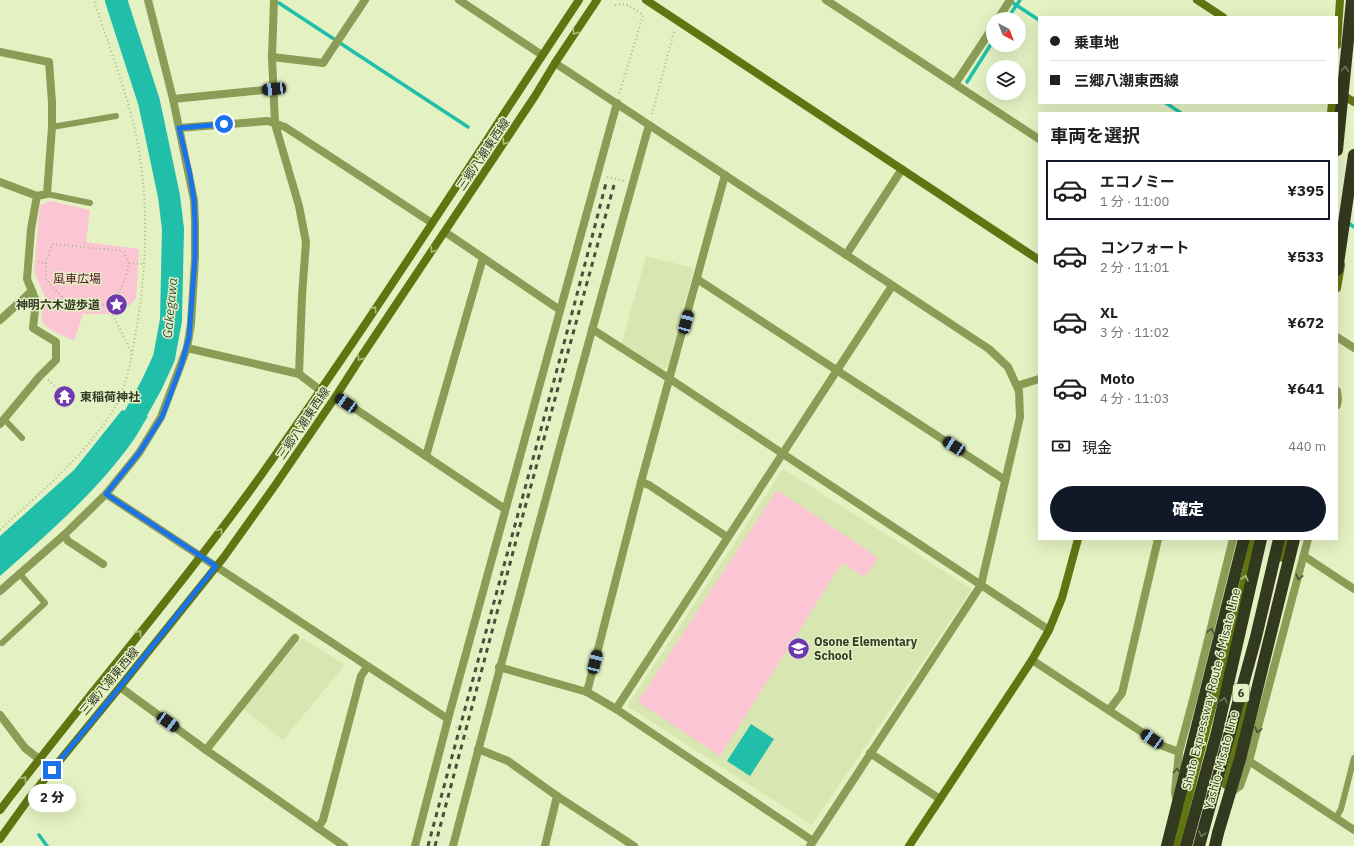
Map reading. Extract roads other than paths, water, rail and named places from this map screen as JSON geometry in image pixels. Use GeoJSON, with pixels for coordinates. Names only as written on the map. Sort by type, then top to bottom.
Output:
{"type":"FeatureCollection","features":[{"type":"Feature","properties":{"kind":"highway"},"geometry":{"type":"LineString","coordinates":[[1338,140],[1352,0]]}},
{"type":"Feature","properties":{"kind":"highway"},"geometry":{"type":"LineString","coordinates":[[1338,263],[1354,155]]}},
{"type":"Feature","properties":{"kind":"highway"},"geometry":{"type":"LineString","coordinates":[[1167,846],[1244,540]]}},
{"type":"Feature","properties":{"kind":"highway","name":"Shuto Expressway Route 6 Misato Line"},"geometry":{"type":"LineString","coordinates":[[1186,846],[1217,732],[1261,540]]}},
{"type":"Feature","properties":{"kind":"highway","name":"6"},"geometry":{"type":"LineString","coordinates":[[1199,846],[1256,637],[1279,540]]}},
{"type":"Feature","properties":{"kind":"highway"},"geometry":{"type":"LineString","coordinates":[[1215,846],[1242,752],[1294,540]]}},
{"type":"Feature","properties":{"kind":"street"},"geometry":{"type":"LineString","coordinates":[[0,590],[64,535],[106,494],[139,453],[162,417],[187,348],[191,324],[195,222],[194,200],[190,174],[173,99],[148,0]]}},
{"type":"Feature","properties":{"kind":"street"},"geometry":{"type":"LineString","coordinates":[[274,0],[272,57],[275,124],[299,206],[306,242],[299,374]]}},
{"type":"Feature","properties":{"kind":"street"},"geometry":{"type":"LineString","coordinates":[[272,57],[323,63],[365,0]]}},
{"type":"Feature","properties":{"kind":"street"},"geometry":{"type":"LineString","coordinates":[[459,0],[469,2],[542,55]]}},
{"type":"Feature","properties":{"kind":"street","name":"三郷八潮東西線"},"geometry":{"type":"LineString","coordinates":[[0,810],[201,556],[261,475],[432,223],[579,0]]}},
{"type":"Feature","properties":{"kind":"street","name":"三郷八潮東西線"},"geometry":{"type":"LineString","coordinates":[[0,839],[30,797],[216,566],[276,484],[445,232],[597,0]]}},
{"type":"Feature","properties":{"kind":"street"},"geometry":{"type":"LineString","coordinates":[[646,0],[1038,259]]}},
{"type":"Feature","properties":{"kind":"street"},"geometry":{"type":"LineString","coordinates":[[826,0],[1038,138]]}},
{"type":"Feature","properties":{"kind":"street"},"geometry":{"type":"LineString","coordinates":[[1002,12],[1010,0]]}},
{"type":"Feature","properties":{"kind":"street"},"geometry":{"type":"LineString","coordinates":[[1197,0],[1221,16]]}},
{"type":"Feature","properties":{"kind":"street"},"geometry":{"type":"LineString","coordinates":[[1338,30],[1340,0]]}},
{"type":"Feature","properties":{"kind":"street"},"geometry":{"type":"LineString","coordinates":[[955,84],[986,38]]}},
{"type":"Feature","properties":{"kind":"street"},"geometry":{"type":"LineString","coordinates":[[0,52],[49,62],[52,102],[52,127],[47,194],[37,196],[0,182]]}},
{"type":"Feature","properties":{"kind":"street"},"geometry":{"type":"LineString","coordinates":[[499,667],[587,692],[616,709],[812,843],[981,585],[1020,417],[1019,392],[1017,386],[1008,368],[989,349],[555,63]]}},
{"type":"Feature","properties":{"kind":"street"},"geometry":{"type":"LineString","coordinates":[[173,99],[274,89]]}},
{"type":"Feature","properties":{"kind":"street"},"geometry":{"type":"LineString","coordinates":[[1338,92],[1354,102]]}},
{"type":"Feature","properties":{"kind":"street"},"geometry":{"type":"LineString","coordinates":[[415,846],[448,719],[616,104]]}},
{"type":"Feature","properties":{"kind":"street"},"geometry":{"type":"LineString","coordinates":[[179,128],[268,121],[285,127],[432,223]]}},
{"type":"Feature","properties":{"kind":"street"},"geometry":{"type":"LineString","coordinates":[[453,846],[499,667],[649,125]]}},
{"type":"Feature","properties":{"kind":"street"},"geometry":{"type":"LineString","coordinates":[[846,255],[902,168]]}},
{"type":"Feature","properties":{"kind":"street"},"geometry":{"type":"LineString","coordinates":[[587,692],[641,482],[725,175]]}},
{"type":"Feature","properties":{"kind":"street"},"geometry":{"type":"LineString","coordinates":[[1338,282],[1354,184]]}},
{"type":"Feature","properties":{"kind":"street"},"geometry":{"type":"LineString","coordinates":[[1,419],[56,360],[56,342],[33,328],[36,301],[27,279],[31,229],[37,196]]}},
{"type":"Feature","properties":{"kind":"street"},"geometry":{"type":"LineString","coordinates":[[445,232],[560,310]]}},
{"type":"Feature","properties":{"kind":"street"},"geometry":{"type":"LineString","coordinates":[[426,456],[483,258]]}},
{"type":"Feature","properties":{"kind":"street"},"geometry":{"type":"LineString","coordinates":[[697,279],[1005,480]]}},
{"type":"Feature","properties":{"kind":"street"},"geometry":{"type":"LineString","coordinates":[[616,709],[892,286]]}},
{"type":"Feature","properties":{"kind":"street"},"geometry":{"type":"LineString","coordinates":[[0,320],[32,291]]}},
{"type":"Feature","properties":{"kind":"street"},"geometry":{"type":"LineString","coordinates":[[592,329],[1049,630]]}},
{"type":"Feature","properties":{"kind":"street"},"geometry":{"type":"LineString","coordinates":[[1338,338],[1354,348]]}},
{"type":"Feature","properties":{"kind":"street"},"geometry":{"type":"LineString","coordinates":[[187,348],[299,374],[320,390]]}},
{"type":"Feature","properties":{"kind":"street"},"geometry":{"type":"LineString","coordinates":[[1017,386],[1038,379]]}},
{"type":"Feature","properties":{"kind":"street"},"geometry":{"type":"LineString","coordinates":[[336,396],[506,509]]}},
{"type":"Feature","properties":{"kind":"street"},"geometry":{"type":"LineString","coordinates":[[641,482],[648,485],[727,537]]}},
{"type":"Feature","properties":{"kind":"street"},"geometry":{"type":"LineString","coordinates":[[106,494],[448,719]]}},
{"type":"Feature","properties":{"kind":"street"},"geometry":{"type":"LineString","coordinates":[[64,535],[68,541],[103,564]]}},
{"type":"Feature","properties":{"kind":"street"},"geometry":{"type":"LineString","coordinates":[[909,846],[1032,660],[1049,630],[1062,598],[1078,540]]}},
{"type":"Feature","properties":{"kind":"street"},"geometry":{"type":"LineString","coordinates":[[1109,710],[1122,693],[1158,540]]}},
{"type":"Feature","properties":{"kind":"street"},"geometry":{"type":"LineString","coordinates":[[1182,822],[1175,792],[1179,752],[1233,540]]}},
{"type":"Feature","properties":{"kind":"street","name":"Yashio-Misato Line"},"geometry":{"type":"LineString","coordinates":[[1176,846],[1232,631],[1254,540]]}},
{"type":"Feature","properties":{"kind":"street","name":"Yashio-Misato Line"},"geometry":{"type":"LineString","coordinates":[[1210,846],[1262,647],[1287,540]]}},
{"type":"Feature","properties":{"kind":"street"},"geometry":{"type":"LineString","coordinates":[[1223,798],[1240,786],[1249,761],[1308,540]]}},
{"type":"Feature","properties":{"kind":"street"},"geometry":{"type":"LineString","coordinates":[[1304,556],[1354,589]]}},
{"type":"Feature","properties":{"kind":"street"},"geometry":{"type":"LineString","coordinates":[[1206,649],[1232,631]]}},
{"type":"Feature","properties":{"kind":"street"},"geometry":{"type":"LineString","coordinates":[[206,750],[294,638]]}},
{"type":"Feature","properties":{"kind":"street"},"geometry":{"type":"LineString","coordinates":[[1032,660],[1162,746],[1179,752]]}},
{"type":"Feature","properties":{"kind":"street"},"geometry":{"type":"LineString","coordinates":[[318,828],[323,820],[361,676],[367,667]]}},
{"type":"Feature","properties":{"kind":"street"},"geometry":{"type":"LineString","coordinates":[[120,687],[206,750],[344,846]]}},
{"type":"Feature","properties":{"kind":"street"},"geometry":{"type":"LineString","coordinates":[[0,716],[25,748],[39,760]]}},
{"type":"Feature","properties":{"kind":"street"},"geometry":{"type":"LineString","coordinates":[[478,749],[508,761],[557,796],[634,846]]}},
{"type":"Feature","properties":{"kind":"street"},"geometry":{"type":"LineString","coordinates":[[870,753],[940,799]]}},
{"type":"Feature","properties":{"kind":"street"},"geometry":{"type":"LineString","coordinates":[[1249,761],[1354,830]]}},
{"type":"Feature","properties":{"kind":"street"},"geometry":{"type":"LineString","coordinates":[[544,846],[557,796]]}},
{"type":"Feature","properties":{"kind":"lane"},"geometry":{"type":"LineString","coordinates":[[52,127],[116,116]]}},
{"type":"Feature","properties":{"kind":"lane"},"geometry":{"type":"LineString","coordinates":[[47,194],[90,203]]}},
{"type":"Feature","properties":{"kind":"lane"},"geometry":{"type":"LineString","coordinates":[[1,419],[22,438]]}},
{"type":"Feature","properties":{"kind":"lane"},"geometry":{"type":"LineString","coordinates":[[2,643],[45,603],[19,573]]}},
{"type":"Feature","properties":{"kind":"lane"},"geometry":{"type":"LineString","coordinates":[[1336,818],[1341,809],[1354,758]]}},
{"type":"Feature","properties":{"kind":"water"},"geometry":{"type":"Polygon","coordinates":[[[122,410],[148,416],[130,445],[113,467],[83,500],[0,576],[0,536],[74,470],[122,410]]]}},
{"type":"Feature","properties":{"kind":"water"},"geometry":{"type":"Polygon","coordinates":[[[751,724],[774,739],[750,776],[727,761],[751,724]]]}},
{"type":"Feature","properties":{"kind":"waterway","name":"Gakegawa"},"geometry":{"type":"LineString","coordinates":[[116,0],[149,102],[169,196],[173,229],[171,320],[164,358],[152,384],[120,439]]}},
{"type":"Feature","properties":{"kind":"waterway"},"geometry":{"type":"LineString","coordinates":[[1012,12],[1020,0]]}},
{"type":"Feature","properties":{"kind":"waterway"},"geometry":{"type":"LineString","coordinates":[[1010,1],[1038,19]]}},
{"type":"Feature","properties":{"kind":"waterway"},"geometry":{"type":"LineString","coordinates":[[279,3],[468,127]]}},
{"type":"Feature","properties":{"kind":"waterway"},"geometry":{"type":"LineString","coordinates":[[967,82],[986,52]]}},
{"type":"Feature","properties":{"kind":"waterway"},"geometry":{"type":"LineString","coordinates":[[1168,104],[1180,112]]}},
{"type":"Feature","properties":{"kind":"waterway"},"geometry":{"type":"LineString","coordinates":[[1347,222],[1354,227]]}},
{"type":"Feature","properties":{"kind":"waterway"},"geometry":{"type":"LineString","coordinates":[[39,835],[47,846]]}},
{"type":"Feature","properties":{"kind":"railway"},"geometry":{"type":"LineString","coordinates":[[428,846],[606,183]]}},
{"type":"Feature","properties":{"kind":"railway"},"geometry":{"type":"LineString","coordinates":[[435,846],[521,522],[614,185]]}},
{"type":"Feature","properties":{"kind":"place","name":"神明六木遊歩道"},"geometry":{"type":"Point","coordinates":[116,304]}},
{"type":"Feature","properties":{"kind":"place","name":"東稲荷神社"},"geometry":{"type":"Point","coordinates":[65,396]}},
{"type":"Feature","properties":{"kind":"place","name":"Osone Elementary School"},"geometry":{"type":"Point","coordinates":[799,648]}},
{"type":"Feature","properties":{"kind":"park label","name":"風車広場"},"geometry":{"type":"Point","coordinates":[77,278]}}]}
